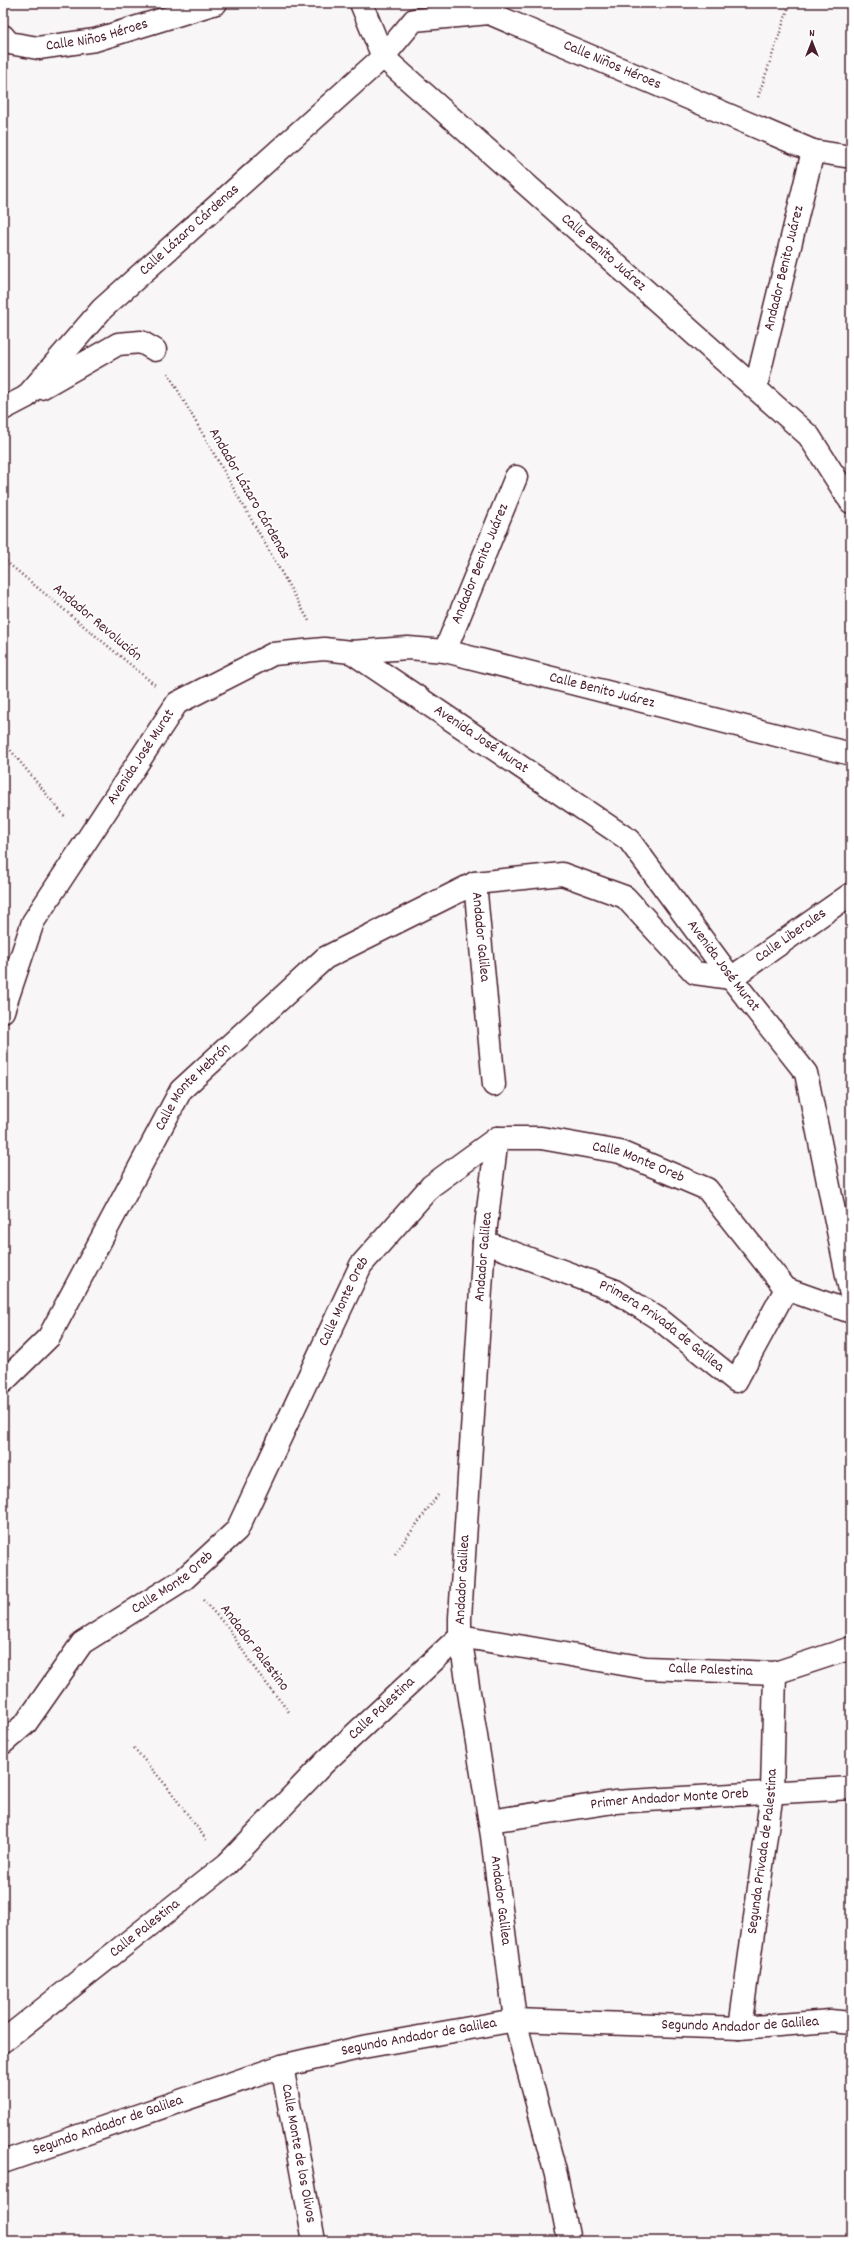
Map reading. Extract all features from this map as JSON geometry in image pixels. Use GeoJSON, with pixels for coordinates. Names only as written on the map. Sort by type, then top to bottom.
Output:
{"type":"FeatureCollection","features":[{"type":"Feature","properties":{"kind":"street","name":"Calle Niños Héroes"},"geometry":{"type":"LineString","coordinates":[[3,36],[9,43],[38,48],[95,40],[216,3]]}},
{"type":"Feature","properties":{"kind":"street","name":"Calle Benito Juárez"},"geometry":{"type":"LineString","coordinates":[[361,3],[382,57],[756,386],[809,436],[851,502]]}},
{"type":"Feature","properties":{"kind":"street","name":"Calle Niños Héroes"},"geometry":{"type":"LineString","coordinates":[[382,57],[414,20],[489,13],[813,151],[851,156]]}},
{"type":"Feature","properties":{"kind":"street","name":"Calle Lázaro Cárdenas"},"geometry":{"type":"LineString","coordinates":[[3,409],[26,397],[102,309],[382,57]]}},
{"type":"Feature","properties":{"kind":"street","name":"Andador Benito Juárez"},"geometry":{"type":"LineString","coordinates":[[756,386],[813,151]]}},
{"type":"Feature","properties":{"kind":"street"},"geometry":{"type":"LineString","coordinates":[[26,397],[118,344],[141,342],[155,350]]}},
{"type":"Feature","properties":{"kind":"street","name":"Andador Benito Juárez"},"geometry":{"type":"LineString","coordinates":[[445,651],[516,477]]}},
{"type":"Feature","properties":{"kind":"street","name":"Avenida José Murat"},"geometry":{"type":"LineString","coordinates":[[3,1011],[33,922],[177,703],[273,654],[324,648],[350,652],[629,840],[731,978],[806,1073],[851,1295]]}},
{"type":"Feature","properties":{"kind":"street","name":"Calle Benito Juárez"},"geometry":{"type":"LineString","coordinates":[[350,652],[408,648],[445,651],[851,754]]}},
{"type":"Feature","properties":{"kind":"street"},"geometry":{"type":"LineString","coordinates":[[475,883],[562,874],[625,898],[695,973],[731,978]]}},
{"type":"Feature","properties":{"kind":"street","name":"Andador Galilea"},"geometry":{"type":"LineString","coordinates":[[475,883],[494,1085]]}},
{"type":"Feature","properties":{"kind":"street","name":"Calle Monte Hebrón"},"geometry":{"type":"LineString","coordinates":[[3,1382],[49,1336],[181,1090],[325,958],[475,883]]}},
{"type":"Feature","properties":{"kind":"street","name":"Calle Liberales"},"geometry":{"type":"LineString","coordinates":[[731,978],[851,894]]}},
{"type":"Feature","properties":{"kind":"street","name":"Andador Galilea"},"geometry":{"type":"LineString","coordinates":[[497,1138],[484,1242],[460,1636],[490,1820],[515,2020],[556,2175],[569,2241]]}},
{"type":"Feature","properties":{"kind":"street","name":"Calle Monte Oreb"},"geometry":{"type":"LineString","coordinates":[[3,1743],[26,1724],[82,1643],[184,1579],[237,1530],[361,1265],[430,1186],[497,1138],[541,1138],[620,1152],[707,1189],[786,1289]]}},
{"type":"Feature","properties":{"kind":"street","name":"Primera Privada de Galilea"},"geometry":{"type":"LineString","coordinates":[[484,1242],[613,1290],[659,1319],[736,1381],[786,1289]]}},
{"type":"Feature","properties":{"kind":"street"},"geometry":{"type":"LineString","coordinates":[[786,1289],[851,1312]]}},
{"type":"Feature","properties":{"kind":"street","name":"Calle Palestina"},"geometry":{"type":"LineString","coordinates":[[3,2041],[227,1864],[326,1762],[460,1636],[646,1668],[776,1673],[851,1648]]}},
{"type":"Feature","properties":{"kind":"street","name":"Segunda Privada de Palestina"},"geometry":{"type":"LineString","coordinates":[[740,2028],[772,1792],[776,1673]]}},
{"type":"Feature","properties":{"kind":"street","name":"Primer Andador Monte Oreb"},"geometry":{"type":"LineString","coordinates":[[490,1820],[614,1802],[851,1788]]}},
{"type":"Feature","properties":{"kind":"street","name":"Segundo Andador de Galilea"},"geometry":{"type":"LineString","coordinates":[[3,2162],[282,2066],[363,2047],[515,2020],[740,2028],[830,2021],[851,2023]]}},
{"type":"Feature","properties":{"kind":"street","name":"Calle Monte de los Olivos"},"geometry":{"type":"LineString","coordinates":[[282,2066],[314,2241]]}},
{"type":"Feature","properties":{"kind":"path"},"geometry":{"type":"LineString","coordinates":[[748,124],[790,3]]}},
{"type":"Feature","properties":{"kind":"path","name":"Andador Lázaro Cárdenas"},"geometry":{"type":"LineString","coordinates":[[155,350],[324,648]]}},
{"type":"Feature","properties":{"kind":"path","name":"Andador Revolución"},"geometry":{"type":"LineString","coordinates":[[3,559],[177,703]]}},
{"type":"Feature","properties":{"kind":"path"},"geometry":{"type":"LineString","coordinates":[[3,741],[86,841]]}},
{"type":"Feature","properties":{"kind":"path"},"geometry":{"type":"LineString","coordinates":[[395,1554],[441,1490]]}},
{"type":"Feature","properties":{"kind":"path","name":"Andador Palestino"},"geometry":{"type":"LineString","coordinates":[[184,1579],[228,1628],[255,1669],[289,1712]]}},
{"type":"Feature","properties":{"kind":"path"},"geometry":{"type":"LineString","coordinates":[[134,1748],[165,1784],[193,1824],[227,1864]]}}]}
